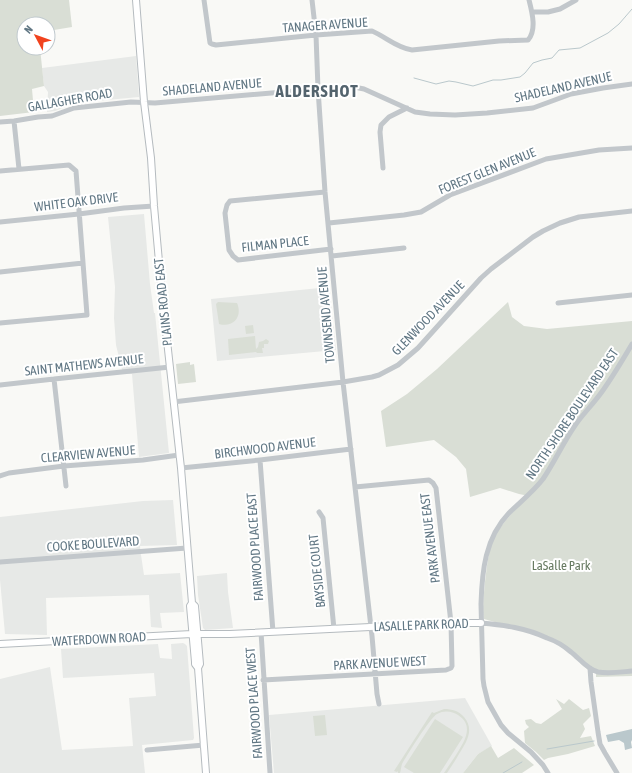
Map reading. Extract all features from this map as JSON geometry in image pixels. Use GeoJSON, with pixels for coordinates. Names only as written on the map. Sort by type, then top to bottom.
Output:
{"type":"FeatureCollection","features":[{"type":"Feature","properties":{"kind":"main road","name":"PLAINS ROAD EAST"},"geometry":{"type":"LineString","coordinates":[[136,0],[162,295],[181,468],[192,603],[195,606],[195,634],[200,664],[198,668],[206,773]]}},
{"type":"Feature","properties":{"kind":"main road","name":"LASALLE PARK ROAD"},"geometry":{"type":"LineString","coordinates":[[195,634],[230,634],[451,623],[481,623]]}},
{"type":"Feature","properties":{"kind":"main road","name":"WATERDOWN ROAD"},"geometry":{"type":"LineString","coordinates":[[0,644],[195,634]]}},
{"type":"Feature","properties":{"kind":"street","name":"TANAGER AVENUE"},"geometry":{"type":"LineString","coordinates":[[204,0],[210,43],[216,45],[372,31],[404,49],[412,50],[499,41],[528,40],[532,36],[533,30],[532,12]]}},
{"type":"Feature","properties":{"kind":"street","name":"TOWNSEND AVENUE"},"geometry":{"type":"LineString","coordinates":[[312,0],[316,35],[318,89],[326,192],[343,382],[379,704]]}},
{"type":"Feature","properties":{"kind":"street"},"geometry":{"type":"LineString","coordinates":[[530,0],[532,12],[548,12],[560,9],[576,0]]}},
{"type":"Feature","properties":{"kind":"street","name":"SHADELAND AVENUE"},"geometry":{"type":"LineString","coordinates":[[144,102],[155,103],[354,87],[380,96],[415,112],[455,115],[533,108],[571,94],[632,84]]}},
{"type":"Feature","properties":{"kind":"street","name":"GALLAGHER ROAD"},"geometry":{"type":"LineString","coordinates":[[0,122],[52,116],[74,108],[144,102]]}},
{"type":"Feature","properties":{"kind":"street"},"geometry":{"type":"LineString","coordinates":[[383,168],[380,132],[381,125],[389,117],[407,108]]}},
{"type":"Feature","properties":{"kind":"street"},"geometry":{"type":"LineString","coordinates":[[14,121],[19,169]]}},
{"type":"Feature","properties":{"kind":"street","name":"FOREST GLEN AVENUE"},"geometry":{"type":"LineString","coordinates":[[329,223],[421,212],[450,195],[546,159],[599,150],[632,148]]}},
{"type":"Feature","properties":{"kind":"street"},"geometry":{"type":"LineString","coordinates":[[0,171],[69,166],[76,171],[87,315],[0,323]]}},
{"type":"Feature","properties":{"kind":"street","name":"FILMAN PLACE"},"geometry":{"type":"LineString","coordinates":[[326,192],[230,201],[227,205],[225,213],[229,250],[238,260],[331,249]]}},
{"type":"Feature","properties":{"kind":"street","name":"WHITE OAK DRIVE"},"geometry":{"type":"LineString","coordinates":[[0,222],[154,206]]}},
{"type":"Feature","properties":{"kind":"street","name":"GLENWOOD AVENUE"},"geometry":{"type":"LineString","coordinates":[[173,402],[343,382],[379,375],[403,362],[418,348],[481,278],[542,231],[579,217],[632,211]]}},
{"type":"Feature","properties":{"kind":"street"},"geometry":{"type":"LineString","coordinates":[[332,256],[404,248]]}},
{"type":"Feature","properties":{"kind":"street"},"geometry":{"type":"LineString","coordinates":[[0,272],[83,263]]}},
{"type":"Feature","properties":{"kind":"street"},"geometry":{"type":"LineString","coordinates":[[558,303],[632,296]]}},
{"type":"Feature","properties":{"kind":"street","name":"NORTH SHORE BOULEVARD EAST"},"geometry":{"type":"LineString","coordinates":[[548,773],[531,752],[508,733],[501,725],[488,702],[483,679],[481,623],[482,592],[488,548],[500,523],[542,479],[576,425],[614,374],[632,344]]}},
{"type":"Feature","properties":{"kind":"street","name":"SAINT MATHEWS AVENUE"},"geometry":{"type":"LineString","coordinates":[[0,385],[170,367]]}},
{"type":"Feature","properties":{"kind":"street"},"geometry":{"type":"LineString","coordinates":[[54,379],[66,486]]}},
{"type":"Feature","properties":{"kind":"street","name":"BIRCHWOOD AVENUE"},"geometry":{"type":"LineString","coordinates":[[181,468],[260,460],[351,448]]}},
{"type":"Feature","properties":{"kind":"street","name":"CLEARVIEW AVENUE"},"geometry":{"type":"LineString","coordinates":[[0,476],[8,473],[64,466],[143,460],[179,455]]}},
{"type":"Feature","properties":{"kind":"street","name":"FAIRWOOD PLACE EAST"},"geometry":{"type":"LineString","coordinates":[[260,460],[273,632]]}},
{"type":"Feature","properties":{"kind":"street","name":"PARK AVENUE EAST"},"geometry":{"type":"LineString","coordinates":[[354,487],[422,480],[429,480],[433,483],[436,488],[451,623]]}},
{"type":"Feature","properties":{"kind":"street","name":"BAYSIDE COURT"},"geometry":{"type":"LineString","coordinates":[[319,512],[323,518],[334,629]]}},
{"type":"Feature","properties":{"kind":"street","name":"COOKE BOULEVARD"},"geometry":{"type":"LineString","coordinates":[[0,562],[187,548]]}},
{"type":"Feature","properties":{"kind":"street","name":"PARK AVENUE WEST"},"geometry":{"type":"LineString","coordinates":[[263,680],[446,670],[451,668],[453,663],[451,623]]}},
{"type":"Feature","properties":{"kind":"street","name":"LASALLE PARK ROAD"},"geometry":{"type":"LineString","coordinates":[[481,623],[508,626],[530,631],[547,638],[570,651],[597,672],[632,671]]}},
{"type":"Feature","properties":{"kind":"street","name":"FAIRWOOD PLACE WEST"},"geometry":{"type":"LineString","coordinates":[[261,632],[270,773]]}},
{"type":"Feature","properties":{"kind":"street"},"geometry":{"type":"LineString","coordinates":[[590,668],[600,744],[618,773]]}},
{"type":"Feature","properties":{"kind":"street"},"geometry":{"type":"LineString","coordinates":[[147,750],[204,745]]}},
{"type":"Feature","properties":{"kind":"shaded area"},"geometry":{"type":"Polygon","coordinates":[[[136,56],[139,97],[75,103],[55,111],[47,112],[48,92],[44,86],[42,68],[136,56]]]}},
{"type":"Feature","properties":{"kind":"shaded area"},"geometry":{"type":"Polygon","coordinates":[[[144,214],[150,284],[155,313],[169,453],[139,457],[132,374],[123,374],[116,345],[114,318],[115,287],[108,217],[144,214]]]}},
{"type":"Feature","properties":{"kind":"shaded area"},"geometry":{"type":"Polygon","coordinates":[[[329,287],[336,350],[217,361],[211,299],[329,287]]]}},
{"type":"Feature","properties":{"kind":"shaded area"},"geometry":{"type":"Polygon","coordinates":[[[173,500],[177,545],[140,546],[144,575],[180,573],[184,612],[160,613],[162,628],[151,627],[149,595],[46,598],[47,635],[5,634],[0,580],[0,517],[143,501],[173,500]]]}},
{"type":"Feature","properties":{"kind":"shaded area"},"geometry":{"type":"Polygon","coordinates":[[[227,573],[233,628],[205,630],[203,628],[198,595],[197,576],[227,573]]]}},
{"type":"Feature","properties":{"kind":"shaded area"},"geometry":{"type":"Polygon","coordinates":[[[183,643],[187,646],[193,740],[142,745],[145,773],[0,773],[0,679],[50,667],[62,750],[133,746],[129,698],[156,696],[154,673],[63,678],[61,649],[158,644],[160,658],[172,659],[171,644],[183,643]]]}},
{"type":"Feature","properties":{"kind":"shaded area"},"geometry":{"type":"Polygon","coordinates":[[[465,698],[492,746],[478,754],[463,773],[274,773],[269,715],[465,698]]]}},
{"type":"Feature","properties":{"kind":"shaded area"},"geometry":{"type":"Polygon","coordinates":[[[632,729],[632,748],[625,750],[624,743],[619,740],[608,742],[606,735],[632,729]]]}},
{"type":"Feature","properties":{"kind":"green space"},"geometry":{"type":"Polygon","coordinates":[[[0,0],[69,0],[72,27],[56,30],[56,16],[16,16],[16,56],[41,56],[44,86],[32,89],[34,112],[0,116],[0,0]]]}},
{"type":"Feature","properties":{"kind":"green space"},"geometry":{"type":"Polygon","coordinates":[[[218,302],[237,303],[239,313],[236,320],[229,324],[219,324],[216,304],[218,302]]]}},
{"type":"Feature","properties":{"kind":"green space","name":"LaSalle Park"},"geometry":{"type":"Polygon","coordinates":[[[508,302],[512,317],[524,326],[547,329],[632,321],[632,676],[596,677],[596,671],[588,670],[581,664],[576,654],[555,639],[484,619],[483,605],[485,582],[488,559],[493,541],[498,530],[506,520],[529,496],[500,488],[470,497],[466,469],[456,457],[434,440],[386,447],[381,411],[407,394],[437,369],[508,302]]]}},
{"type":"Feature","properties":{"kind":"green space"},"geometry":{"type":"Polygon","coordinates":[[[253,325],[254,333],[246,334],[245,326],[253,325]]]}},
{"type":"Feature","properties":{"kind":"green space"},"geometry":{"type":"Polygon","coordinates":[[[255,336],[256,349],[259,342],[266,339],[269,341],[268,344],[264,344],[264,348],[262,348],[263,353],[256,352],[229,355],[228,339],[255,336]]]}},
{"type":"Feature","properties":{"kind":"green space"},"geometry":{"type":"Polygon","coordinates":[[[190,362],[190,365],[194,364],[196,382],[178,384],[176,364],[190,362]]]}},
{"type":"Feature","properties":{"kind":"green space"},"geometry":{"type":"Polygon","coordinates":[[[556,699],[564,704],[569,699],[583,710],[589,708],[591,716],[583,724],[585,729],[580,738],[591,736],[595,746],[544,760],[525,743],[524,731],[529,727],[525,720],[531,719],[536,723],[541,724],[562,709],[556,699]]]}},
{"type":"Feature","properties":{"kind":"green space"},"geometry":{"type":"Polygon","coordinates":[[[444,709],[450,709],[460,713],[464,717],[469,727],[468,736],[464,745],[447,773],[444,773],[465,740],[467,729],[463,719],[451,712],[442,712],[437,714],[429,722],[402,764],[400,773],[398,773],[398,771],[394,771],[432,712],[434,713],[444,709]]]}},
{"type":"Feature","properties":{"kind":"green space"},"geometry":{"type":"Polygon","coordinates":[[[325,715],[327,735],[315,736],[313,716],[325,715]]]}},
{"type":"Feature","properties":{"kind":"green space"},"geometry":{"type":"Polygon","coordinates":[[[435,719],[463,737],[440,773],[414,773],[404,767],[435,719]]]}},
{"type":"Feature","properties":{"kind":"green space"},"geometry":{"type":"Polygon","coordinates":[[[491,746],[498,758],[514,748],[534,765],[522,773],[463,773],[478,754],[491,746]]]}},
{"type":"Feature","properties":{"kind":"waterway"},"geometry":{"type":"LineString","coordinates":[[414,78],[436,84],[449,81],[473,86],[493,80],[520,77],[533,63],[552,58],[559,50],[580,48],[608,33],[619,24],[632,9]]}},
{"type":"Feature","properties":{"kind":"waterway"},"geometry":{"type":"LineString","coordinates":[[547,749],[594,741]]}},
{"type":"Feature","properties":{"kind":"waterway"},"geometry":{"type":"LineString","coordinates":[[503,773],[522,762]]}},
{"type":"Feature","properties":{"kind":"district","name":"ALDERSHOT"},"geometry":{"type":"Point","coordinates":[317,91]}}]}
